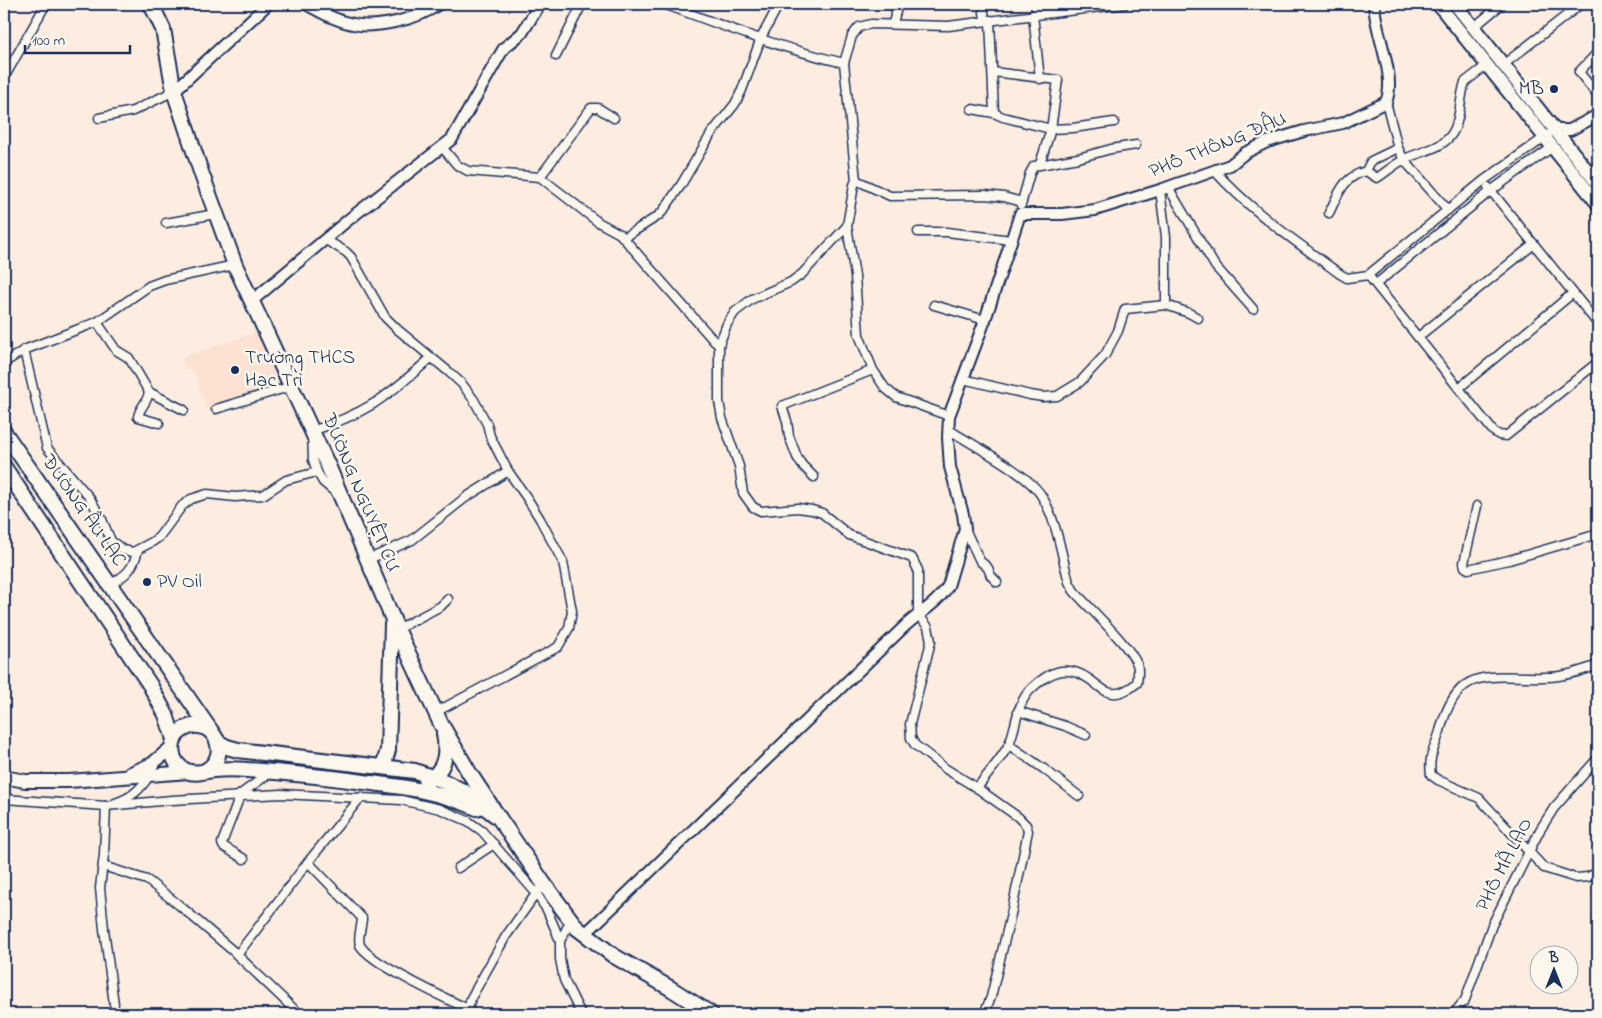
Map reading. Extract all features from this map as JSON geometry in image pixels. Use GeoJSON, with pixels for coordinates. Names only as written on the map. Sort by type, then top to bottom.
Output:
{"type":"FeatureCollection","features":[{"type":"Feature","properties":{"kind":"highway","name":"ĐƯỜNG NGUYỆT CƯ"},"geometry":{"type":"LineString","coordinates":[[151,4],[163,29],[174,90],[215,214],[235,265],[312,430],[391,616],[395,630],[439,718],[470,774],[499,818],[540,889],[585,934],[614,956],[711,1014]]}},
{"type":"Feature","properties":{"kind":"highway","name":"ĐƯỜNG ÂU LẠC"},"geometry":{"type":"LineString","coordinates":[[4,432],[216,739]]}},
{"type":"Feature","properties":{"kind":"highway","name":"ĐƯỜNG ÂU LẠC"},"geometry":{"type":"LineString","coordinates":[[4,467],[150,685],[166,715],[173,743]]}},
{"type":"Feature","properties":{"kind":"highway"},"geometry":{"type":"LineString","coordinates":[[383,767],[388,750],[395,630]]}},
{"type":"Feature","properties":{"kind":"highway"},"geometry":{"type":"LineString","coordinates":[[401,787],[418,785],[433,777],[442,767],[446,755],[446,745],[439,718]]}},
{"type":"Feature","properties":{"kind":"highway"},"geometry":{"type":"LineString","coordinates":[[193,726],[206,729],[227,747],[238,750],[415,771],[433,777],[464,792],[499,818],[444,795],[417,788],[273,771],[235,769],[190,772],[180,768],[173,757],[173,743],[181,731],[193,726]]}},
{"type":"Feature","properties":{"kind":"highway"},"geometry":{"type":"LineString","coordinates":[[205,771],[217,759],[219,752],[216,739]]}},
{"type":"Feature","properties":{"kind":"main road"},"geometry":{"type":"LineString","coordinates":[[1438,4],[1598,204]]}},
{"type":"Feature","properties":{"kind":"main road"},"geometry":{"type":"LineString","coordinates":[[1456,4],[1503,64],[1563,133],[1598,184]]}},
{"type":"Feature","properties":{"kind":"main road"},"geometry":{"type":"LineString","coordinates":[[109,779],[152,764],[173,743]]}},
{"type":"Feature","properties":{"kind":"main road"},"geometry":{"type":"LineString","coordinates":[[5,778],[69,781],[190,772]]}},
{"type":"Feature","properties":{"kind":"street"},"geometry":{"type":"LineString","coordinates":[[5,76],[46,4]]}},
{"type":"Feature","properties":{"kind":"street"},"geometry":{"type":"LineString","coordinates":[[99,118],[133,111],[174,90],[268,4]]}},
{"type":"Feature","properties":{"kind":"street"},"geometry":{"type":"LineString","coordinates":[[306,4],[328,16],[361,25],[386,23],[418,16],[429,12],[439,4]]}},
{"type":"Feature","properties":{"kind":"street"},"geometry":{"type":"LineString","coordinates":[[252,301],[348,220],[452,139],[501,53],[522,33],[540,4]]}},
{"type":"Feature","properties":{"kind":"street"},"geometry":{"type":"LineString","coordinates":[[556,56],[582,4]]}},
{"type":"Feature","properties":{"kind":"street"},"geometry":{"type":"LineString","coordinates":[[664,4],[761,38],[844,63]]}},
{"type":"Feature","properties":{"kind":"street"},"geometry":{"type":"LineString","coordinates":[[624,237],[658,216],[681,186],[711,134],[735,104],[761,38],[779,4]]}},
{"type":"Feature","properties":{"kind":"street"},"geometry":{"type":"LineString","coordinates":[[893,24],[898,4]]}},
{"type":"Feature","properties":{"kind":"street"},"geometry":{"type":"LineString","coordinates":[[983,4],[988,20],[993,72],[994,113]]}},
{"type":"Feature","properties":{"kind":"street"},"geometry":{"type":"LineString","coordinates":[[1035,4],[1040,79]]}},
{"type":"Feature","properties":{"kind":"street"},"geometry":{"type":"LineString","coordinates":[[949,416],[896,397],[885,388],[873,370],[859,335],[856,276],[847,226],[856,180],[844,63],[852,36],[859,27],[871,24],[934,26],[1125,4]]}},
{"type":"Feature","properties":{"kind":"street"},"geometry":{"type":"LineString","coordinates":[[1374,4],[1390,80],[1390,91],[1386,102],[1398,148],[1404,160],[1448,210]]}},
{"type":"Feature","properties":{"kind":"street"},"geometry":{"type":"LineString","coordinates":[[1474,27],[1502,4]]}},
{"type":"Feature","properties":{"kind":"street"},"geometry":{"type":"LineString","coordinates":[[1503,64],[1581,4]]}},
{"type":"Feature","properties":{"kind":"street"},"geometry":{"type":"LineString","coordinates":[[1598,52],[1579,72],[1598,96]]}},
{"type":"Feature","properties":{"kind":"street"},"geometry":{"type":"LineString","coordinates":[[1366,171],[1377,178],[1404,160],[1434,149],[1451,134],[1458,118],[1465,82],[1487,65]]}},
{"type":"Feature","properties":{"kind":"street"},"geometry":{"type":"LineString","coordinates":[[993,72],[1058,80],[1051,129],[1040,164]]}},
{"type":"Feature","properties":{"kind":"street","name":"PHỐ THÔNG ĐẬU"},"geometry":{"type":"LineString","coordinates":[[1020,214],[1086,212],[1164,189],[1230,165],[1245,153],[1273,140],[1350,120],[1386,102]]}},
{"type":"Feature","properties":{"kind":"street"},"geometry":{"type":"LineString","coordinates":[[540,177],[591,108],[598,108],[614,118]]}},
{"type":"Feature","properties":{"kind":"street"},"geometry":{"type":"LineString","coordinates":[[972,109],[994,113],[1051,129],[1114,122]]}},
{"type":"Feature","properties":{"kind":"street"},"geometry":{"type":"LineString","coordinates":[[1214,170],[1269,221],[1340,274],[1347,278],[1368,275],[1484,181],[1563,133],[1598,115]]}},
{"type":"Feature","properties":{"kind":"street"},"geometry":{"type":"LineString","coordinates":[[1376,284],[1548,142],[1563,133]]}},
{"type":"Feature","properties":{"kind":"street"},"geometry":{"type":"LineString","coordinates":[[997,582],[980,561],[965,529],[963,514],[950,467],[949,416],[985,320],[1034,166],[1136,145]]}},
{"type":"Feature","properties":{"kind":"street"},"geometry":{"type":"LineString","coordinates":[[442,147],[457,166],[468,171],[540,177],[598,222],[624,237],[719,345]]}},
{"type":"Feature","properties":{"kind":"street"},"geometry":{"type":"LineString","coordinates":[[1329,213],[1343,184],[1357,174],[1366,171],[1371,161],[1398,148]]}},
{"type":"Feature","properties":{"kind":"street"},"geometry":{"type":"LineString","coordinates":[[856,180],[890,196],[985,195],[1004,197],[1022,202]]}},
{"type":"Feature","properties":{"kind":"street"},"geometry":{"type":"LineString","coordinates":[[1484,181],[1598,324]]}},
{"type":"Feature","properties":{"kind":"street"},"geometry":{"type":"LineString","coordinates":[[1164,189],[1166,305]]}},
{"type":"Feature","properties":{"kind":"street"},"geometry":{"type":"LineString","coordinates":[[1164,189],[1215,266],[1252,309]]}},
{"type":"Feature","properties":{"kind":"street"},"geometry":{"type":"LineString","coordinates":[[166,223],[215,214]]}},
{"type":"Feature","properties":{"kind":"street"},"geometry":{"type":"LineString","coordinates":[[847,226],[802,274],[791,282],[752,299],[735,312],[727,324],[719,345],[719,402],[722,418],[739,466],[743,493],[753,507],[760,511],[798,508],[822,513],[849,535],[912,558],[918,570],[918,614],[928,627],[931,641],[910,724],[911,738],[915,745],[946,769],[1018,817],[1026,825],[1028,831],[991,997],[984,1014]]}},
{"type":"Feature","properties":{"kind":"street"},"geometry":{"type":"LineString","coordinates":[[918,232],[947,232],[1011,240]]}},
{"type":"Feature","properties":{"kind":"street"},"geometry":{"type":"LineString","coordinates":[[326,240],[351,257],[384,316],[396,329],[462,384],[474,400],[508,471],[527,498],[563,562],[572,611],[571,624],[563,641],[556,649],[439,718]]}},
{"type":"Feature","properties":{"kind":"street"},"geometry":{"type":"LineString","coordinates":[[1418,338],[1534,244]]}},
{"type":"Feature","properties":{"kind":"street"},"geometry":{"type":"LineString","coordinates":[[4,363],[24,350],[97,322],[149,286],[165,280],[235,265]]}},
{"type":"Feature","properties":{"kind":"street"},"geometry":{"type":"LineString","coordinates":[[1368,275],[1493,431],[1499,435],[1506,436],[1598,362]]}},
{"type":"Feature","properties":{"kind":"street"},"geometry":{"type":"LineString","coordinates":[[1458,388],[1573,293]]}},
{"type":"Feature","properties":{"kind":"street"},"geometry":{"type":"LineString","coordinates":[[934,305],[985,320]]}},
{"type":"Feature","properties":{"kind":"street"},"geometry":{"type":"LineString","coordinates":[[962,379],[1030,395],[1043,397],[1057,396],[1080,382],[1105,355],[1118,331],[1125,309],[1166,305],[1198,318]]}},
{"type":"Feature","properties":{"kind":"street"},"geometry":{"type":"LineString","coordinates":[[97,322],[116,350],[129,358],[149,392],[184,410]]}},
{"type":"Feature","properties":{"kind":"street"},"geometry":{"type":"LineString","coordinates":[[24,350],[47,448],[89,497],[113,543],[127,552],[138,550],[159,537],[182,506],[191,499],[207,494],[235,497],[263,495],[286,480],[317,472]]}},
{"type":"Feature","properties":{"kind":"street"},"geometry":{"type":"LineString","coordinates":[[341,497],[324,482],[317,472],[313,460],[312,430],[328,426],[372,404],[431,358]]}},
{"type":"Feature","properties":{"kind":"street"},"geometry":{"type":"LineString","coordinates":[[814,477],[802,466],[793,449],[783,406],[873,370]]}},
{"type":"Feature","properties":{"kind":"street"},"geometry":{"type":"LineString","coordinates":[[216,409],[292,386]]}},
{"type":"Feature","properties":{"kind":"street"},"geometry":{"type":"LineString","coordinates":[[149,392],[147,401],[138,413],[138,417],[159,424]]}},
{"type":"Feature","properties":{"kind":"street"},"geometry":{"type":"LineString","coordinates":[[948,429],[1010,468],[1036,489],[1049,512],[1069,582],[1074,591],[1122,642],[1136,663],[1138,674],[1137,683],[1124,691],[1116,693],[1109,693],[1082,674],[1064,669],[1053,673],[1030,689],[1018,712],[1009,745],[977,788]]}},
{"type":"Feature","properties":{"kind":"street"},"geometry":{"type":"LineString","coordinates":[[367,560],[412,540],[465,498],[508,471]]}},
{"type":"Feature","properties":{"kind":"street"},"geometry":{"type":"LineString","coordinates":[[1477,506],[1464,563],[1468,569],[1509,560],[1598,534]]}},
{"type":"Feature","properties":{"kind":"street"},"geometry":{"type":"LineString","coordinates":[[585,934],[918,614],[940,598],[948,586],[965,529]]}},
{"type":"Feature","properties":{"kind":"street"},"geometry":{"type":"LineString","coordinates":[[110,586],[130,571],[138,550]]}},
{"type":"Feature","properties":{"kind":"street"},"geometry":{"type":"LineString","coordinates":[[395,630],[441,606],[448,599]]}},
{"type":"Feature","properties":{"kind":"street"},"geometry":{"type":"LineString","coordinates":[[1598,665],[1555,677],[1482,677],[1468,683],[1456,692],[1447,707],[1430,756],[1431,775],[1479,798],[1544,868],[1576,878],[1588,877],[1598,872]]}},
{"type":"Feature","properties":{"kind":"street"},"geometry":{"type":"LineString","coordinates":[[1018,712],[1065,726],[1086,735]]}},
{"type":"Feature","properties":{"kind":"street"},"geometry":{"type":"LineString","coordinates":[[1009,745],[1044,768],[1079,796]]}},
{"type":"Feature","properties":{"kind":"street","name":"PHỐ MÃ LAO"},"geometry":{"type":"LineString","coordinates":[[1453,1014],[1465,1000],[1492,925],[1529,850],[1554,808],[1598,758]]}},
{"type":"Feature","properties":{"kind":"street"},"geometry":{"type":"LineString","coordinates":[[244,859],[222,844],[239,796],[273,771]]}},
{"type":"Feature","properties":{"kind":"street"},"geometry":{"type":"LineString","coordinates":[[104,806],[129,797],[141,788],[150,776]]}},
{"type":"Feature","properties":{"kind":"street"},"geometry":{"type":"LineString","coordinates":[[4,799],[104,806],[281,794],[401,800],[440,809],[476,826],[540,889],[560,941],[560,959],[564,980],[581,1014]]}},
{"type":"Feature","properties":{"kind":"street"},"geometry":{"type":"LineString","coordinates":[[237,955],[308,862],[361,797]]}},
{"type":"Feature","properties":{"kind":"street"},"geometry":{"type":"LineString","coordinates":[[104,806],[103,866],[100,888],[114,1004]]}},
{"type":"Feature","properties":{"kind":"street"},"geometry":{"type":"LineString","coordinates":[[458,868],[494,844]]}},
{"type":"Feature","properties":{"kind":"street"},"geometry":{"type":"LineString","coordinates":[[308,862],[362,918],[359,941],[361,947],[372,958],[469,1012],[471,998],[506,936],[540,889]]}},
{"type":"Feature","properties":{"kind":"street"},"geometry":{"type":"LineString","coordinates":[[103,866],[147,880],[237,955],[300,1014]]}},
{"type":"Feature","properties":{"kind":"street"},"geometry":{"type":"LineString","coordinates":[[560,941],[571,920]]}},
{"type":"Feature","properties":{"kind":"shaded area","name":"Trường THCS Hạc Trì"},"geometry":{"type":"Polygon","coordinates":[[[265,329],[284,383],[207,410],[194,372],[189,369],[186,371],[182,358],[265,329]]]}},
{"type":"Feature","properties":{"kind":"place","name":"MB"},"geometry":{"type":"Point","coordinates":[1554,89]}},
{"type":"Feature","properties":{"kind":"place","name":"Trường THCS Hạc Trì"},"geometry":{"type":"Point","coordinates":[235,370]}},
{"type":"Feature","properties":{"kind":"place","name":"PV Oil"},"geometry":{"type":"Point","coordinates":[147,582]}}]}
